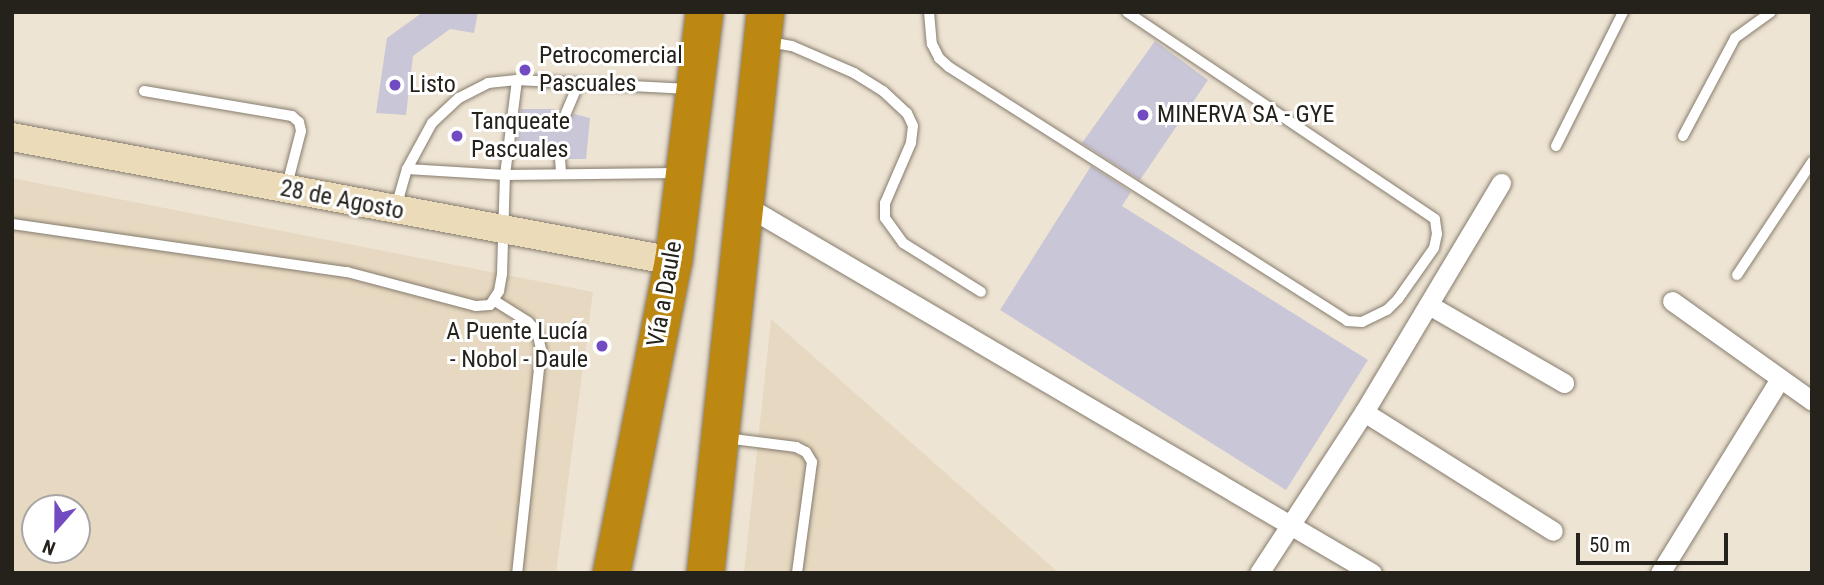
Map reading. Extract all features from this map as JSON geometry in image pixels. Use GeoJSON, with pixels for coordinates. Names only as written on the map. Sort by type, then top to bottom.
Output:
{"type":"FeatureCollection","features":[{"type":"Feature","properties":{"kind":"highway","name":"Vía a Daule"},"geometry":{"type":"LineString","coordinates":[[611,573],[673,261],[704,12]]}},
{"type":"Feature","properties":{"kind":"highway"},"geometry":{"type":"LineString","coordinates":[[705,573],[763,26]]}},
{"type":"Feature","properties":{"kind":"street","name":"28 de Agosto"},"geometry":{"type":"LineString","coordinates":[[12,137],[673,261]]}},
{"type":"Feature","properties":{"kind":"street"},"geometry":{"type":"LineString","coordinates":[[1259,573],[1364,412],[1502,183]]}},
{"type":"Feature","properties":{"kind":"street"},"geometry":{"type":"LineString","coordinates":[[743,204],[1291,523],[1371,573]]}},
{"type":"Feature","properties":{"kind":"street"},"geometry":{"type":"LineString","coordinates":[[1672,301],[1812,401]]}},
{"type":"Feature","properties":{"kind":"street"},"geometry":{"type":"LineString","coordinates":[[1429,305],[1564,383]]}},
{"type":"Feature","properties":{"kind":"street"},"geometry":{"type":"LineString","coordinates":[[1660,573],[1780,379]]}},
{"type":"Feature","properties":{"kind":"street"},"geometry":{"type":"LineString","coordinates":[[1364,412],[1553,531]]}},
{"type":"Feature","properties":{"kind":"lane"},"geometry":{"type":"LineString","coordinates":[[929,12],[932,44],[939,58],[949,66],[1347,321],[1362,322],[1387,310],[1398,299],[1434,248],[1437,234],[1435,219],[1127,12]]}},
{"type":"Feature","properties":{"kind":"lane"},"geometry":{"type":"LineString","coordinates":[[1556,146],[1623,12]]}},
{"type":"Feature","properties":{"kind":"lane"},"geometry":{"type":"LineString","coordinates":[[1683,136],[1735,38],[1771,12]]}},
{"type":"Feature","properties":{"kind":"lane"},"geometry":{"type":"LineString","coordinates":[[763,26],[792,46],[854,73],[883,91],[907,113],[913,125],[911,143],[885,203],[884,219],[903,243],[981,292]]}},
{"type":"Feature","properties":{"kind":"lane"},"geometry":{"type":"LineString","coordinates":[[395,209],[407,169],[432,123],[459,98],[488,83],[517,80],[693,89]]}},
{"type":"Feature","properties":{"kind":"lane"},"geometry":{"type":"LineString","coordinates":[[12,224],[348,272],[476,306],[490,305],[495,301],[502,274],[505,175],[517,80]]}},
{"type":"Feature","properties":{"kind":"lane"},"geometry":{"type":"LineString","coordinates":[[566,113],[578,85]]}},
{"type":"Feature","properties":{"kind":"lane"},"geometry":{"type":"LineString","coordinates":[[144,91],[292,116],[299,122],[302,131],[286,189]]}},
{"type":"Feature","properties":{"kind":"lane"},"geometry":{"type":"LineString","coordinates":[[560,158],[561,174]]}},
{"type":"Feature","properties":{"kind":"lane"},"geometry":{"type":"LineString","coordinates":[[1737,275],[1812,162]]}},
{"type":"Feature","properties":{"kind":"lane"},"geometry":{"type":"LineString","coordinates":[[407,169],[505,175],[684,173]]}},
{"type":"Feature","properties":{"kind":"lane"},"geometry":{"type":"LineString","coordinates":[[495,301],[537,331],[541,350],[517,573]]}},
{"type":"Feature","properties":{"kind":"lane"},"geometry":{"type":"LineString","coordinates":[[719,438],[796,447],[806,452],[812,462],[797,573]]}},
{"type":"Feature","properties":{"kind":"shaded area"},"geometry":{"type":"Polygon","coordinates":[[[12,178],[593,292],[556,573],[12,573],[12,178]]]}},
{"type":"Feature","properties":{"kind":"shaded area"},"geometry":{"type":"Polygon","coordinates":[[[771,319],[1059,573],[744,573],[771,319]]]}},
{"type":"Feature","properties":{"kind":"building","name":"Listo"},"geometry":{"type":"Polygon","coordinates":[[[423,12],[478,12],[474,33],[450,29],[413,56],[406,115],[376,113],[387,38],[423,12]]]}},
{"type":"Feature","properties":{"kind":"building","name":"MINERVA SA - GYE"},"geometry":{"type":"Polygon","coordinates":[[[1155,41],[1208,80],[1140,180],[1082,143],[1155,41]]]}},
{"type":"Feature","properties":{"kind":"building"},"geometry":{"type":"Polygon","coordinates":[[[521,109],[554,109],[566,120],[574,114],[590,118],[586,159],[567,159],[560,151],[550,158],[516,149],[521,109]]]}},
{"type":"Feature","properties":{"kind":"building"},"geometry":{"type":"Polygon","coordinates":[[[1091,166],[1131,192],[1122,206],[1368,360],[1286,490],[1000,310],[1091,166]]]}},
{"type":"Feature","properties":{"kind":"place","name":"Petrocomercial Pascuales"},"geometry":{"type":"Point","coordinates":[525,70]}},
{"type":"Feature","properties":{"kind":"place","name":"Listo"},"geometry":{"type":"Point","coordinates":[395,85]}},
{"type":"Feature","properties":{"kind":"place","name":"MINERVA SA - GYE"},"geometry":{"type":"Point","coordinates":[1143,115]}},
{"type":"Feature","properties":{"kind":"place","name":"Tanqueate Pascuales"},"geometry":{"type":"Point","coordinates":[457,136]}},
{"type":"Feature","properties":{"kind":"place","name":"A Puente Lucía - Nobol - Daule"},"geometry":{"type":"Point","coordinates":[602,346]}}]}
